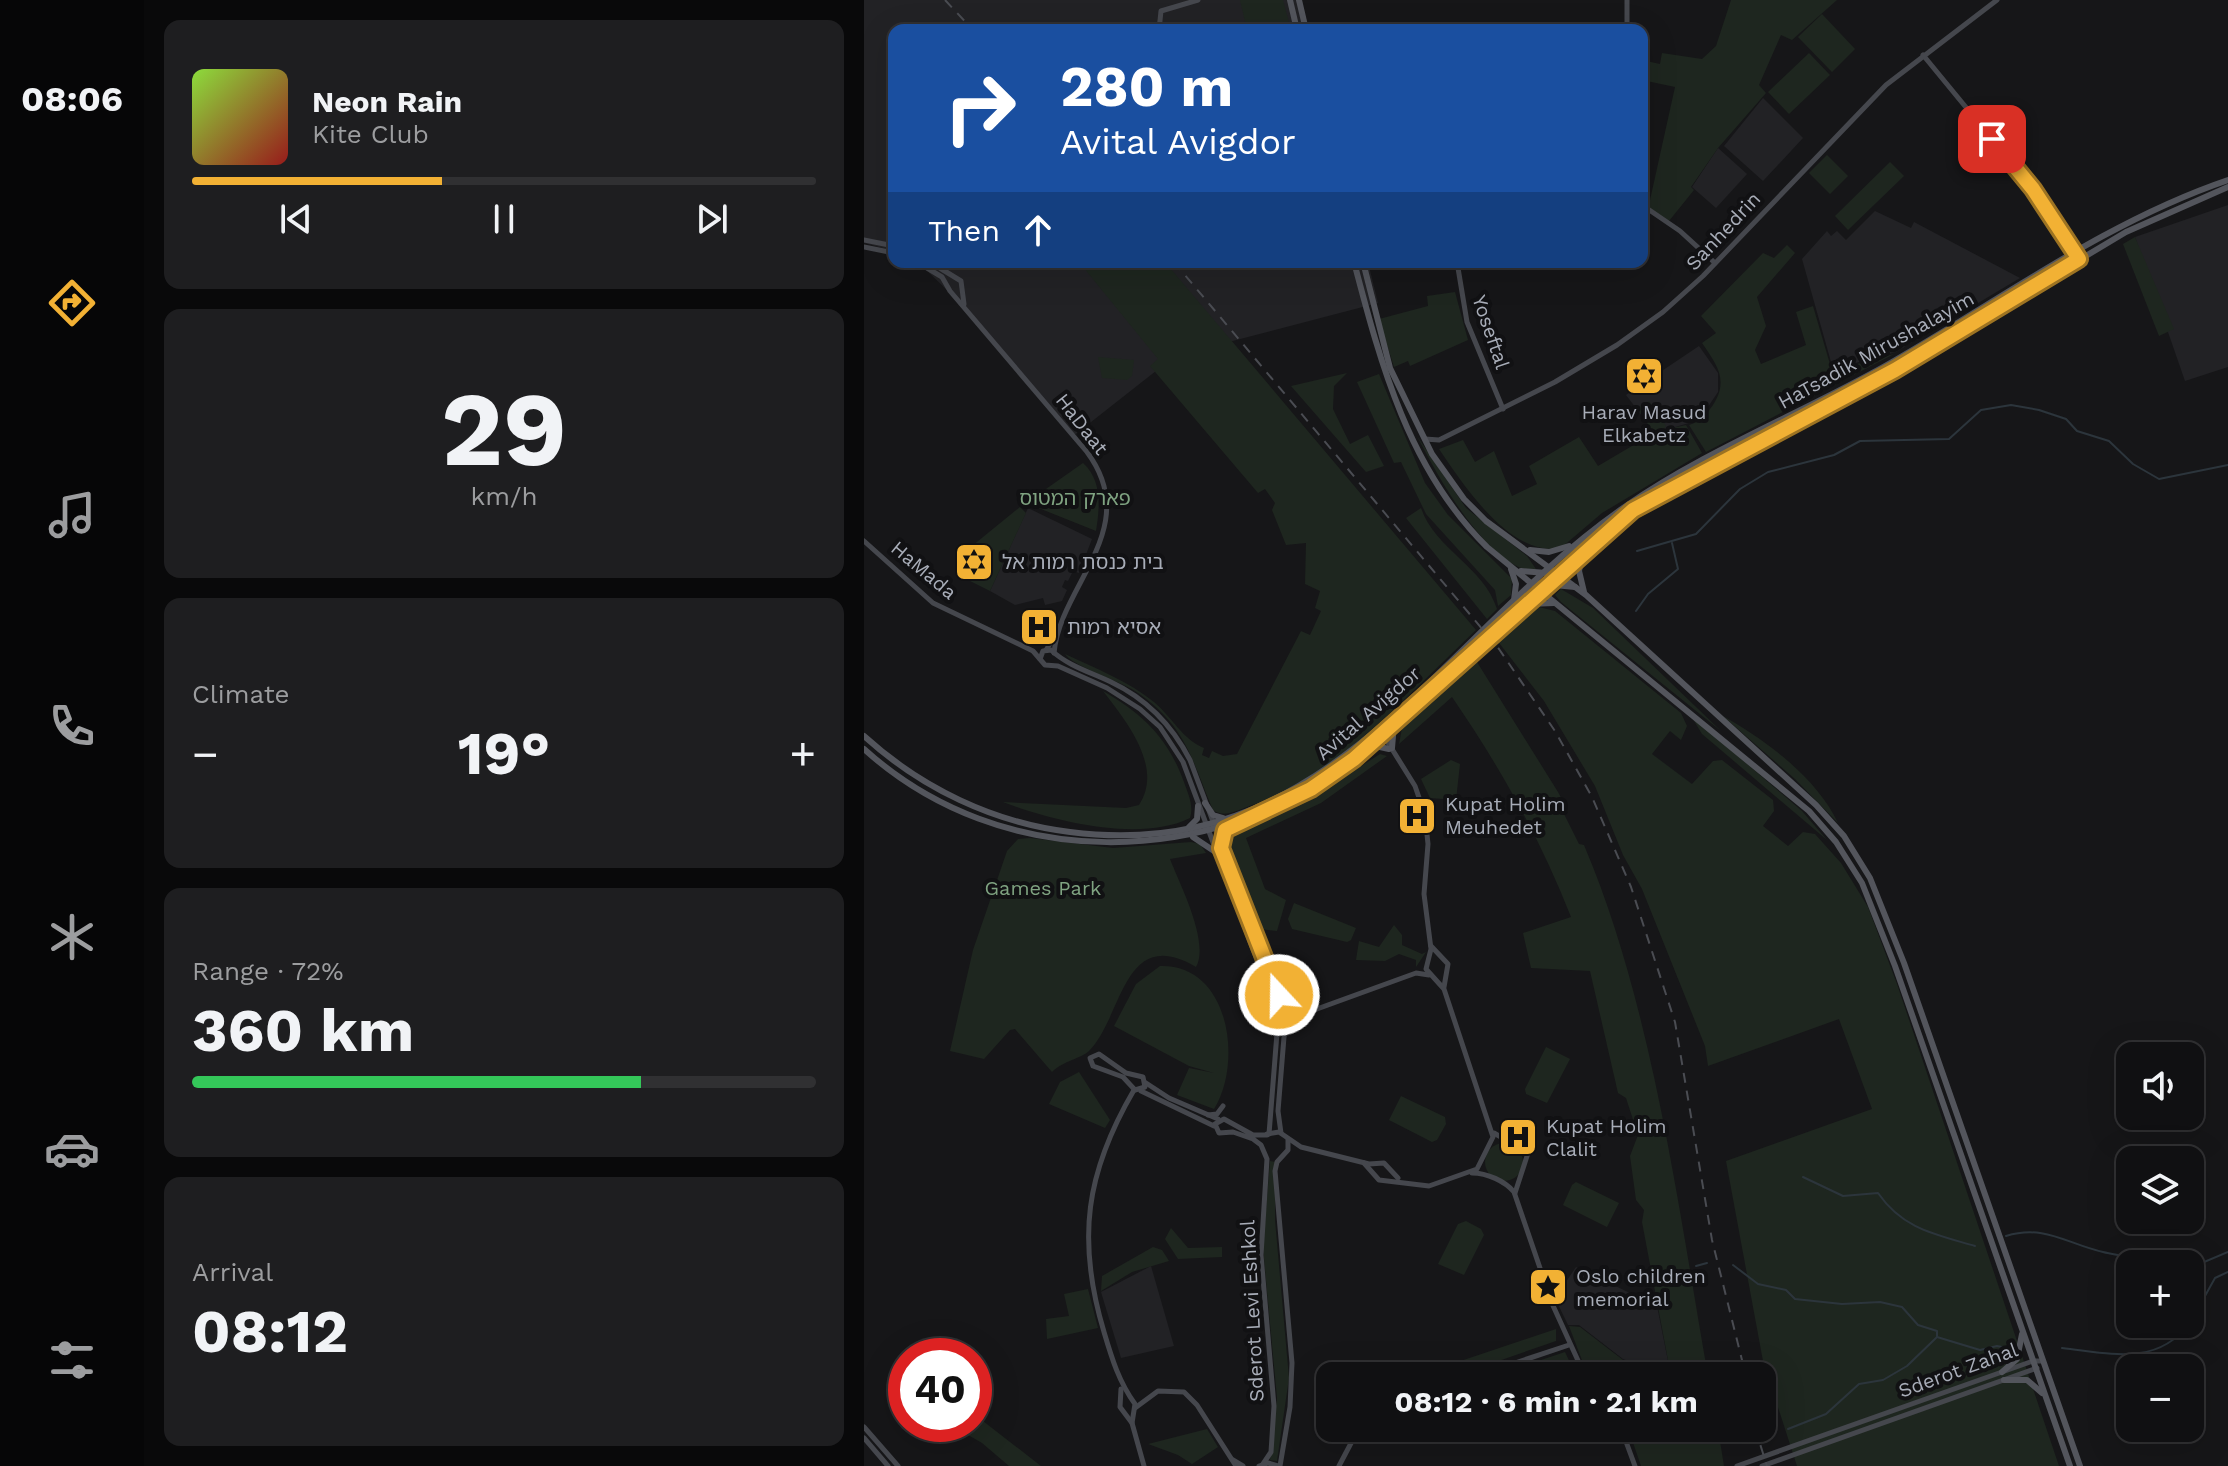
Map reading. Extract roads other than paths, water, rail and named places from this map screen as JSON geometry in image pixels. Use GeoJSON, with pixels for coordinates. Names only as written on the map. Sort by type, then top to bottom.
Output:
{"type":"FeatureCollection","features":[{"type":"Feature","properties":{"kind":"main road"},"geometry":{"type":"LineString","coordinates":[[1290,0],[1296,24]]}},
{"type":"Feature","properties":{"kind":"main road"},"geometry":{"type":"LineString","coordinates":[[1299,0],[1305,24]]}},
{"type":"Feature","properties":{"kind":"main road","name":"HaTsadik Mirushalayim"},"geometry":{"type":"LineString","coordinates":[[1550,566],[1644,494],[1891,363],[2162,205],[2228,180]]}},
{"type":"Feature","properties":{"kind":"main road","name":"HaTsadik Mirushalayim"},"geometry":{"type":"LineString","coordinates":[[1560,574],[1648,501],[1895,370],[2075,257],[2146,221],[2228,187]]}},
{"type":"Feature","properties":{"kind":"main road"},"geometry":{"type":"LineString","coordinates":[[1356,268],[1381,366],[1423,463],[1453,511],[1511,566],[1794,796],[1847,857],[1870,900],[1895,966],[2070,1466]]}},
{"type":"Feature","properties":{"kind":"main road"},"geometry":{"type":"LineString","coordinates":[[1365,268],[1390,368],[1432,454],[1464,499],[1578,588],[1808,797],[1844,836],[1860,861],[1879,896],[1904,963],[2080,1466]]}},
{"type":"Feature","properties":{"kind":"main road"},"geometry":{"type":"LineString","coordinates":[[1523,548],[1551,552],[1576,544]]}},
{"type":"Feature","properties":{"kind":"main road"},"geometry":{"type":"LineString","coordinates":[[1582,554],[1579,574],[1586,595]]}},
{"type":"Feature","properties":{"kind":"main road"},"geometry":{"type":"LineString","coordinates":[[1534,556],[1541,591]]}},
{"type":"Feature","properties":{"kind":"main road"},"geometry":{"type":"LineString","coordinates":[[1511,566],[1541,579],[1578,588]]}},
{"type":"Feature","properties":{"kind":"main road"},"geometry":{"type":"LineString","coordinates":[[1511,566],[1516,584],[1514,600]]}},
{"type":"Feature","properties":{"kind":"main road"},"geometry":{"type":"LineString","coordinates":[[1550,566],[1555,602]]}},
{"type":"Feature","properties":{"kind":"main road","name":"Avital Avigdor"},"geometry":{"type":"LineString","coordinates":[[864,749],[878,762],[939,799],[1025,833],[1113,844],[1185,833],[1229,822],[1311,789],[1368,746],[1514,600],[1541,579],[1550,566]]}},
{"type":"Feature","properties":{"kind":"main road"},"geometry":{"type":"LineString","coordinates":[[1541,591],[1550,579],[1560,574]]}},
{"type":"Feature","properties":{"kind":"main road","name":"Avital Avigdor"},"geometry":{"type":"LineString","coordinates":[[1229,822],[1308,783],[1379,734],[1541,591]]}},
{"type":"Feature","properties":{"kind":"main road"},"geometry":{"type":"LineString","coordinates":[[1526,605],[1555,602]]}},
{"type":"Feature","properties":{"kind":"main road"},"geometry":{"type":"LineString","coordinates":[[1368,746],[1390,748],[1395,721]]}},
{"type":"Feature","properties":{"kind":"main road","name":"Avital Avigdor"},"geometry":{"type":"LineString","coordinates":[[864,736],[901,767],[943,792],[1025,825],[1111,836],[1185,833]]}},
{"type":"Feature","properties":{"kind":"main road"},"geometry":{"type":"LineString","coordinates":[[1202,805],[1214,816],[1229,822],[1217,850],[1185,833],[1196,821],[1202,805]]}},
{"type":"Feature","properties":{"kind":"main road"},"geometry":{"type":"LineString","coordinates":[[2002,1372],[2020,1353],[2021,1327]]}},
{"type":"Feature","properties":{"kind":"main road"},"geometry":{"type":"LineString","coordinates":[[2004,1380],[2027,1380],[2038,1387],[2048,1401]]}},
{"type":"Feature","properties":{"kind":"street"},"geometry":{"type":"LineString","coordinates":[[1160,24],[1161,11],[1198,0]]}},
{"type":"Feature","properties":{"kind":"street"},"geometry":{"type":"LineString","coordinates":[[1627,0],[1627,24]]}},
{"type":"Feature","properties":{"kind":"street","name":"Sanhedrin"},"geometry":{"type":"LineString","coordinates":[[1424,439],[1439,440],[1503,409],[1636,332],[1682,297],[1886,85],[1997,0]]}},
{"type":"Feature","properties":{"kind":"street"},"geometry":{"type":"LineString","coordinates":[[1923,55],[2033,189],[2075,257]]}},
{"type":"Feature","properties":{"kind":"street"},"geometry":{"type":"LineString","coordinates":[[1648,209],[1680,231],[1715,263]]}},
{"type":"Feature","properties":{"kind":"street"},"geometry":{"type":"LineString","coordinates":[[864,240],[888,245]]}},
{"type":"Feature","properties":{"kind":"street"},"geometry":{"type":"LineString","coordinates":[[864,247],[888,252]]}},
{"type":"Feature","properties":{"kind":"street"},"geometry":{"type":"LineString","coordinates":[[927,268],[942,277],[949,286],[957,279]]}},
{"type":"Feature","properties":{"kind":"street"},"geometry":{"type":"LineString","coordinates":[[940,268],[962,283],[965,309]]}},
{"type":"Feature","properties":{"kind":"street","name":"Yoseftal"},"geometry":{"type":"LineString","coordinates":[[1458,268],[1465,315],[1503,409]]}},
{"type":"Feature","properties":{"kind":"street","name":"HaDaat"},"geometry":{"type":"LineString","coordinates":[[949,286],[1087,452],[1101,479],[1106,515],[1104,530],[1062,626],[1052,665]]}},
{"type":"Feature","properties":{"kind":"street"},"geometry":{"type":"LineString","coordinates":[[954,293],[962,290]]}},
{"type":"Feature","properties":{"kind":"street"},"geometry":{"type":"LineString","coordinates":[[1432,454],[1439,440]]}},
{"type":"Feature","properties":{"kind":"street","name":"HaMada"},"geometry":{"type":"LineString","coordinates":[[864,541],[933,603],[1009,640],[1043,664],[1052,665]]}},
{"type":"Feature","properties":{"kind":"street","name":"HaDaat"},"geometry":{"type":"LineString","coordinates":[[1040,659],[1062,626]]}},
{"type":"Feature","properties":{"kind":"street","name":"HaMada"},"geometry":{"type":"LineString","coordinates":[[1009,640],[1055,654]]}},
{"type":"Feature","properties":{"kind":"street"},"geometry":{"type":"LineString","coordinates":[[1055,654],[1130,692],[1159,715],[1190,760],[1208,827],[1269,992],[1275,1021],[1268,1134],[1264,1151]]}},
{"type":"Feature","properties":{"kind":"street"},"geometry":{"type":"LineString","coordinates":[[1052,665],[1120,695],[1152,719],[1183,762],[1202,805]]}},
{"type":"Feature","properties":{"kind":"street"},"geometry":{"type":"LineString","coordinates":[[1379,734],[1419,796],[1427,825],[1424,894],[1431,945],[1428,961],[1432,976],[1444,989],[1493,1131],[1482,1163],[1471,1174]]}},
{"type":"Feature","properties":{"kind":"street"},"geometry":{"type":"LineString","coordinates":[[1217,850],[1276,990],[1293,1012],[1284,1033],[1278,1107],[1281,1133],[1302,1147],[1364,1163],[1386,1164],[1402,1181]]}},
{"type":"Feature","properties":{"kind":"street"},"geometry":{"type":"LineString","coordinates":[[1431,945],[1448,964],[1444,989]]}},
{"type":"Feature","properties":{"kind":"street"},"geometry":{"type":"LineString","coordinates":[[1275,1021],[1290,1020],[1328,1003],[1416,973],[1428,961],[1440,956]]}},
{"type":"Feature","properties":{"kind":"street"},"geometry":{"type":"LineString","coordinates":[[1416,973],[1432,976],[1446,974]]}},
{"type":"Feature","properties":{"kind":"street"},"geometry":{"type":"LineString","coordinates":[[1272,1009],[1278,1003],[1300,1007],[1328,1003]]}},
{"type":"Feature","properties":{"kind":"street"},"geometry":{"type":"LineString","coordinates":[[1281,1133],[1255,1135],[1204,1115],[1152,1089],[1143,1077],[1097,1054],[1090,1058],[1091,1064],[1123,1077],[1135,1089],[1214,1126],[1218,1132],[1252,1138],[1274,1159],[1302,1147]]}},
{"type":"Feature","properties":{"kind":"street"},"geometry":{"type":"LineString","coordinates":[[1098,1067],[1103,1059]]}},
{"type":"Feature","properties":{"kind":"street"},"geometry":{"type":"LineString","coordinates":[[1136,1076],[1135,1089],[1100,1156],[1089,1216],[1094,1293],[1120,1384],[1120,1409],[1132,1423],[1144,1466]]}},
{"type":"Feature","properties":{"kind":"street"},"geometry":{"type":"LineString","coordinates":[[1135,1089],[1146,1083]]}},
{"type":"Feature","properties":{"kind":"street"},"geometry":{"type":"LineString","coordinates":[[1204,1115],[1215,1115],[1223,1106]]}},
{"type":"Feature","properties":{"kind":"street"},"geometry":{"type":"LineString","coordinates":[[1214,1126],[1219,1119]]}},
{"type":"Feature","properties":{"kind":"street"},"geometry":{"type":"LineString","coordinates":[[1226,1132],[1228,1122]]}},
{"type":"Feature","properties":{"kind":"street"},"geometry":{"type":"LineString","coordinates":[[1493,1131],[1528,1153],[1515,1194]]}},
{"type":"Feature","properties":{"kind":"street"},"geometry":{"type":"LineString","coordinates":[[1492,1141],[1502,1139]]}},
{"type":"Feature","properties":{"kind":"street"},"geometry":{"type":"LineString","coordinates":[[1285,1154],[1288,1140]]}},
{"type":"Feature","properties":{"kind":"street","name":"Sderot Levi Eshkol"},"geometry":{"type":"LineString","coordinates":[[1261,1465],[1271,1452],[1274,1414],[1261,1255],[1264,1151]]}},
{"type":"Feature","properties":{"kind":"street","name":"Sderot Levi Eshkol"},"geometry":{"type":"LineString","coordinates":[[1279,1466],[1292,1373],[1275,1185],[1276,1165],[1285,1154]]}},
{"type":"Feature","properties":{"kind":"street"},"geometry":{"type":"LineString","coordinates":[[1364,1163],[1378,1179],[1434,1185],[1471,1174],[1486,1175],[1507,1185],[1515,1194],[1546,1293],[1578,1362]]}},
{"type":"Feature","properties":{"kind":"street"},"geometry":{"type":"LineString","coordinates":[[1373,1173],[1378,1163]]}},
{"type":"Feature","properties":{"kind":"street"},"geometry":{"type":"LineString","coordinates":[[1482,1163],[1486,1175]]}},
{"type":"Feature","properties":{"kind":"street"},"geometry":{"type":"LineString","coordinates":[[1386,1179],[1390,1169]]}},
{"type":"Feature","properties":{"kind":"street"},"geometry":{"type":"LineString","coordinates":[[1507,1185],[1517,1180]]}},
{"type":"Feature","properties":{"kind":"street"},"geometry":{"type":"LineString","coordinates":[[1540,1268],[1554,1291],[1552,1303]]}},
{"type":"Feature","properties":{"kind":"street"},"geometry":{"type":"LineString","coordinates":[[1543,1284],[1550,1281]]}},
{"type":"Feature","properties":{"kind":"street"},"geometry":{"type":"LineString","coordinates":[[1546,1293],[1554,1291]]}},
{"type":"Feature","properties":{"kind":"street"},"geometry":{"type":"LineString","coordinates":[[1518,1362],[1569,1345]]}},
{"type":"Feature","properties":{"kind":"street","name":"Sderot Zahal"},"geometry":{"type":"LineString","coordinates":[[1762,1466],[2004,1380],[2043,1361]]}},
{"type":"Feature","properties":{"kind":"street","name":"Sderot Zahal"},"geometry":{"type":"LineString","coordinates":[[1737,1466],[2002,1372],[2035,1364]]}},
{"type":"Feature","properties":{"kind":"street"},"geometry":{"type":"LineString","coordinates":[[1120,1384],[1134,1409],[1132,1423]]}},
{"type":"Feature","properties":{"kind":"street"},"geometry":{"type":"LineString","coordinates":[[1121,1402],[1169,1389],[1187,1394],[1236,1466]]}},
{"type":"Feature","properties":{"kind":"street"},"geometry":{"type":"LineString","coordinates":[[1125,1413],[1147,1396]]}},
{"type":"Feature","properties":{"kind":"street"},"geometry":{"type":"LineString","coordinates":[[864,1427],[898,1466]]}},
{"type":"Feature","properties":{"kind":"street"},"geometry":{"type":"LineString","coordinates":[[864,1438],[888,1466]]}},
{"type":"Feature","properties":{"kind":"street"},"geometry":{"type":"LineString","coordinates":[[1339,1466],[1352,1442]]}},
{"type":"Feature","properties":{"kind":"street"},"geometry":{"type":"LineString","coordinates":[[1626,1442],[1635,1466]]}},
{"type":"Feature","properties":{"kind":"street"},"geometry":{"type":"LineString","coordinates":[[1224,1451],[1243,1466]]}},
{"type":"Feature","properties":{"kind":"street"},"geometry":{"type":"LineString","coordinates":[[1261,1465],[1279,1466]]}},
{"type":"Feature","properties":{"kind":"waterway"},"geometry":{"type":"LineString","coordinates":[[1637,551],[1696,534],[1740,489],[1768,472],[1834,455],[1860,441],[1949,439],[1981,410],[2011,405],[2066,419],[2077,431],[2109,441],[2133,464],[2159,479],[2228,465]]}},
{"type":"Feature","properties":{"kind":"waterway"},"geometry":{"type":"LineString","coordinates":[[1636,611],[1648,594],[1678,569],[1672,543]]}},
{"type":"Feature","properties":{"kind":"waterway"},"geometry":{"type":"LineString","coordinates":[[1803,1177],[1843,1196],[1878,1193],[1898,1215],[1909,1222],[1975,1246]]}},
{"type":"Feature","properties":{"kind":"waterway"},"geometry":{"type":"LineString","coordinates":[[2006,1236],[2033,1232],[2116,1254]]}},
{"type":"Feature","properties":{"kind":"waterway"},"geometry":{"type":"LineString","coordinates":[[2204,1262],[2228,1252]]}},
{"type":"Feature","properties":{"kind":"waterway"},"geometry":{"type":"LineString","coordinates":[[1696,1266],[1707,1263]]}},
{"type":"Feature","properties":{"kind":"waterway"},"geometry":{"type":"LineString","coordinates":[[1733,1265],[1758,1284],[1786,1290],[1795,1299],[1842,1304],[1880,1302],[1902,1307],[1918,1325],[1937,1331],[1937,1337],[1980,1350],[1997,1346],[2016,1350]]}},
{"type":"Feature","properties":{"kind":"waterway"},"geometry":{"type":"LineString","coordinates":[[2204,1298],[2215,1278],[2228,1272]]}},
{"type":"Feature","properties":{"kind":"waterway"},"geometry":{"type":"LineString","coordinates":[[1788,1429],[1826,1414],[1859,1384],[1883,1380],[1907,1366],[1937,1337]]}},
{"type":"Feature","properties":{"kind":"waterway"},"geometry":{"type":"LineString","coordinates":[[2062,1348],[2131,1354],[2162,1347],[2176,1338]]}},
{"type":"Feature","properties":{"kind":"railway"},"geometry":{"type":"LineString","coordinates":[[945,0],[967,24]]}},
{"type":"Feature","properties":{"kind":"railway"},"geometry":{"type":"LineString","coordinates":[[1179,268],[1499,649],[1555,731],[1592,797],[1631,887],[1675,1022],[1712,1240],[1742,1362]]}},
{"type":"Feature","properties":{"kind":"railway"},"geometry":{"type":"LineString","coordinates":[[1759,1442],[1767,1466]]}},
{"type":"Feature","properties":{"kind":"place","name":"Harav Masud Elkabetz"},"geometry":{"type":"Point","coordinates":[1644,376]}},
{"type":"Feature","properties":{"kind":"place","name":"בית כנסת רמות אל"},"geometry":{"type":"Point","coordinates":[974,562]}},
{"type":"Feature","properties":{"kind":"place","name":"אסיא רמות"},"geometry":{"type":"Point","coordinates":[1039,627]}},
{"type":"Feature","properties":{"kind":"place","name":"Kupat Holim Meuhedet"},"geometry":{"type":"Point","coordinates":[1417,816]}},
{"type":"Feature","properties":{"kind":"place","name":"Kupat Holim Clalit"},"geometry":{"type":"Point","coordinates":[1518,1137]}},
{"type":"Feature","properties":{"kind":"place","name":"Oslo children memorial"},"geometry":{"type":"Point","coordinates":[1548,1287]}},
{"type":"Feature","properties":{"kind":"park label","name":"פארק המטוס"},"geometry":{"type":"Point","coordinates":[1075,498]}},
{"type":"Feature","properties":{"kind":"park label","name":"Games Park"},"geometry":{"type":"Point","coordinates":[1043,888]}}]}
